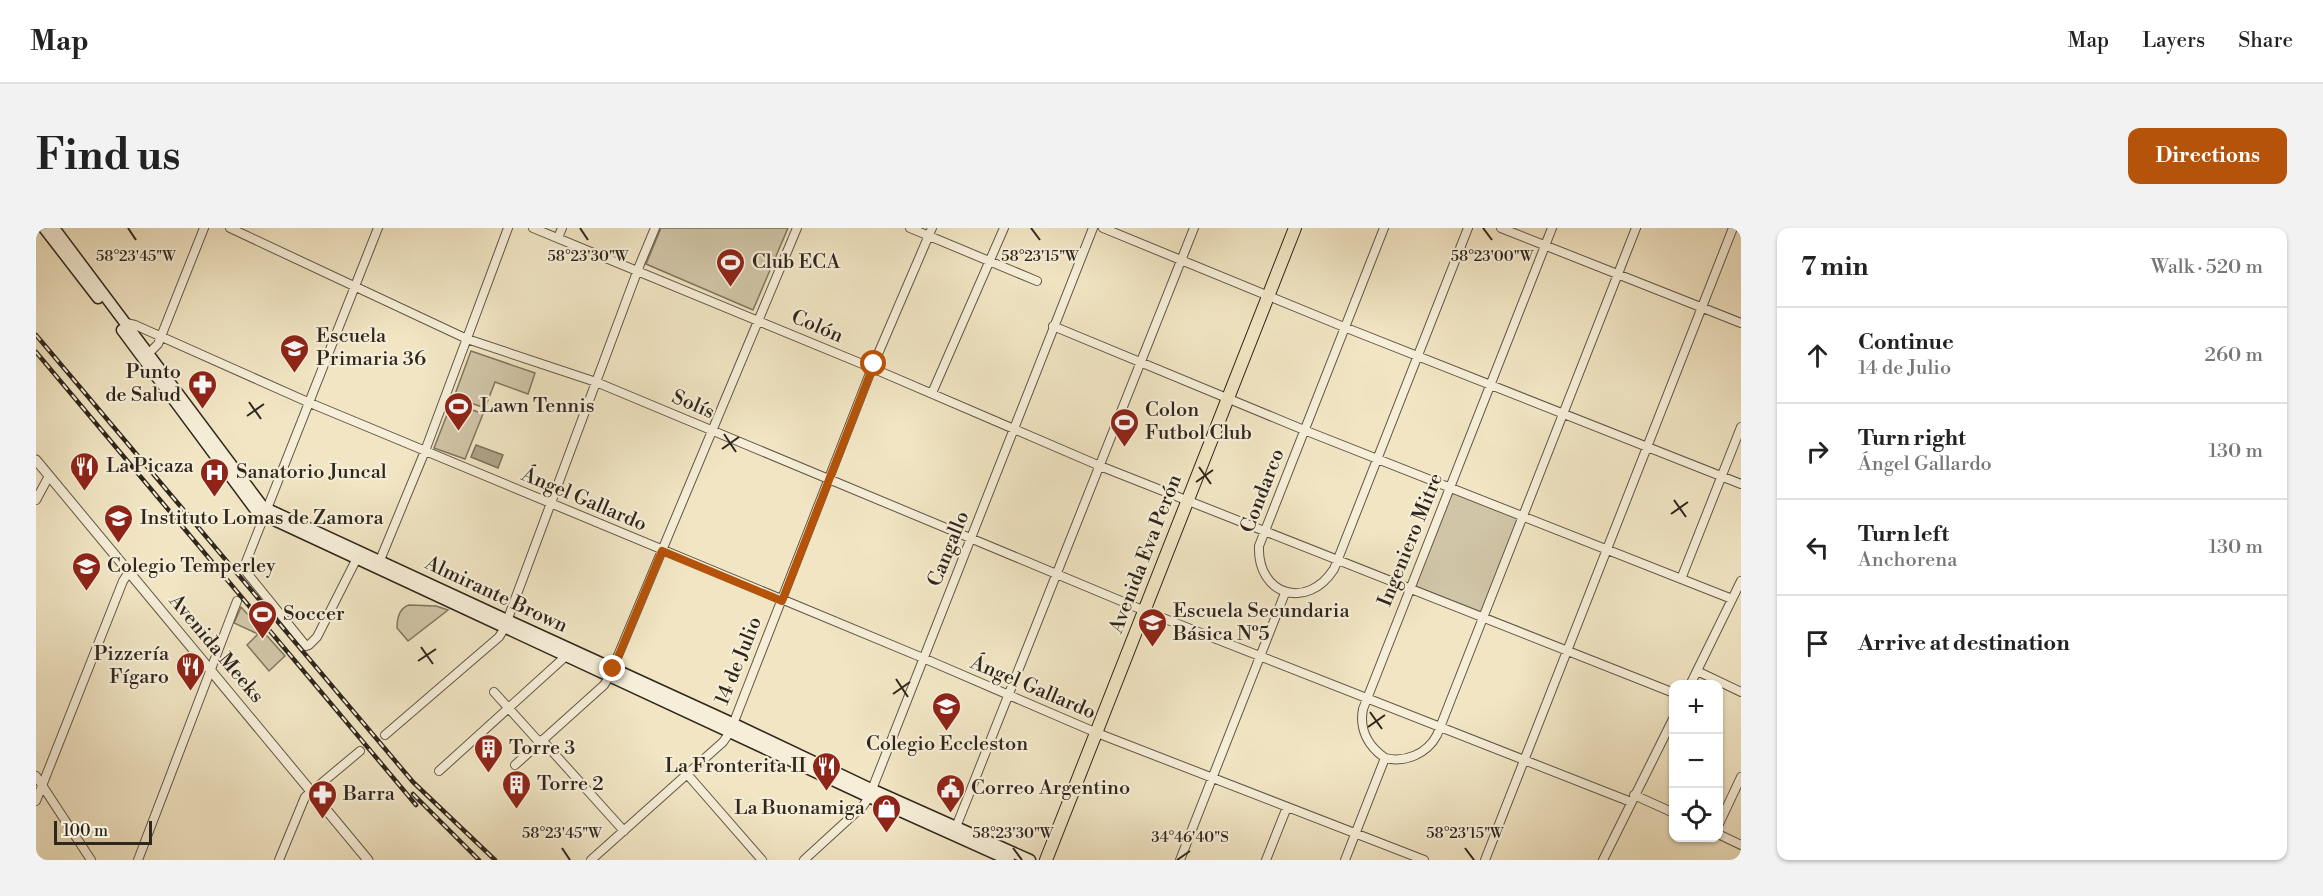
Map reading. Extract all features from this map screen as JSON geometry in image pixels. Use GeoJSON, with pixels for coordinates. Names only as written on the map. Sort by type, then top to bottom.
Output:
{"type":"FeatureCollection","features":[{"type":"Feature","properties":{"kind":"main road","name":"Almirante Brown"},"geometry":{"type":"LineString","coordinates":[[44,228],[266,512],[356,560],[378,565]]}},
{"type":"Feature","properties":{"kind":"main road","name":"Almirante Brown"},"geometry":{"type":"LineString","coordinates":[[54,228],[126,323],[146,356]]}},
{"type":"Feature","properties":{"kind":"main road","name":"Avenida Eva Perón"},"geometry":{"type":"LineString","coordinates":[[1046,860],[1295,228]]}},
{"type":"Feature","properties":{"kind":"main road","name":"Almirante Brown"},"geometry":{"type":"LineString","coordinates":[[266,512],[870,793],[954,831],[1030,860]]}},
{"type":"Feature","properties":{"kind":"main road","name":"Almirante Brown"},"geometry":{"type":"LineString","coordinates":[[505,625],[566,656],[611,673]]}},
{"type":"Feature","properties":{"kind":"main road","name":"Almirante Brown"},"geometry":{"type":"LineString","coordinates":[[954,831],[1001,858]]}},
{"type":"Feature","properties":{"kind":"street"},"geometry":{"type":"LineString","coordinates":[[146,356],[155,349],[161,336],[204,228]]}},
{"type":"Feature","properties":{"kind":"street","name":"Solís"},"geometry":{"type":"LineString","coordinates":[[230,228],[467,339],[597,382],[1145,611],[1441,727],[1669,811]]}},
{"type":"Feature","properties":{"kind":"street"},"geometry":{"type":"LineString","coordinates":[[356,560],[317,637],[309,645],[304,644],[245,570],[244,563],[310,403],[378,228]]}},
{"type":"Feature","properties":{"kind":"street"},"geometry":{"type":"LineString","coordinates":[[378,565],[425,451],[508,228]]}},
{"type":"Feature","properties":{"kind":"street","name":"Colón"},"geometry":{"type":"LineString","coordinates":[[532,228],[932,393],[1100,466],[1669,691]]}},
{"type":"Feature","properties":{"kind":"street"},"geometry":{"type":"LineString","coordinates":[[558,238],[562,228]]}},
{"type":"Feature","properties":{"kind":"street"},"geometry":{"type":"LineString","coordinates":[[385,735],[499,637],[656,228]]}},
{"type":"Feature","properties":{"kind":"street"},"geometry":{"type":"LineString","coordinates":[[515,765],[604,685],[611,673],[797,228]]}},
{"type":"Feature","properties":{"kind":"street"},"geometry":{"type":"LineString","coordinates":[[910,228],[930,232],[1037,281]]}},
{"type":"Feature","properties":{"kind":"street"},"geometry":{"type":"LineString","coordinates":[[932,393],[1004,228]]}},
{"type":"Feature","properties":{"kind":"street","name":"Cangallo"},"geometry":{"type":"LineString","coordinates":[[804,860],[863,806],[870,793],[1093,228]]}},
{"type":"Feature","properties":{"kind":"street"},"geometry":{"type":"LineString","coordinates":[[1103,228],[1268,297],[1741,484]]}},
{"type":"Feature","properties":{"kind":"street"},"geometry":{"type":"LineString","coordinates":[[954,831],[1194,228]]}},
{"type":"Feature","properties":{"kind":"street","name":"Condarco"},"geometry":{"type":"LineString","coordinates":[[1285,593],[1270,582],[1262,568],[1259,546],[1383,228]]}},
{"type":"Feature","properties":{"kind":"street"},"geometry":{"type":"LineString","coordinates":[[1180,860],[1285,593],[1306,593],[1322,585],[1338,560],[1468,228]]}},
{"type":"Feature","properties":{"kind":"street"},"geometry":{"type":"LineString","coordinates":[[1501,228],[1741,323]]}},
{"type":"Feature","properties":{"kind":"street","name":"Ingeniero Mitre"},"geometry":{"type":"LineString","coordinates":[[1385,758],[1369,743],[1363,730],[1361,717],[1367,697],[1552,228]]}},
{"type":"Feature","properties":{"kind":"street"},"geometry":{"type":"LineString","coordinates":[[1345,860],[1385,758],[1397,760],[1423,751],[1434,740],[1441,727],[1482,616],[1636,228]]}},
{"type":"Feature","properties":{"kind":"street"},"geometry":{"type":"LineString","coordinates":[[1485,860],[1733,228]]}},
{"type":"Feature","properties":{"kind":"street","name":"14 de Julio"},"geometry":{"type":"LineString","coordinates":[[591,860],[723,742],[782,601],[872,368],[930,232]]}},
{"type":"Feature","properties":{"kind":"street","name":"Ángel Gallardo"},"geometry":{"type":"LineString","coordinates":[[126,323],[161,336],[310,403],[923,658],[1097,733],[1424,860]]}},
{"type":"Feature","properties":{"kind":"street"},"geometry":{"type":"LineString","coordinates":[[1053,326],[1304,430],[1732,599]]}},
{"type":"Feature","properties":{"kind":"street"},"geometry":{"type":"LineString","coordinates":[[1681,579],[1741,427]]}},
{"type":"Feature","properties":{"kind":"street","name":"Avenida Meeks"},"geometry":{"type":"LineString","coordinates":[[36,460],[368,860]]}},
{"type":"Feature","properties":{"kind":"street"},"geometry":{"type":"LineString","coordinates":[[36,500],[49,476]]}},
{"type":"Feature","properties":{"kind":"street"},"geometry":{"type":"LineString","coordinates":[[36,801],[123,581],[129,572]]}},
{"type":"Feature","properties":{"kind":"street"},"geometry":{"type":"LineString","coordinates":[[1692,680],[1741,581]]}},
{"type":"Feature","properties":{"kind":"street"},"geometry":{"type":"LineString","coordinates":[[138,860],[237,602]]}},
{"type":"Feature","properties":{"kind":"street"},"geometry":{"type":"LineString","coordinates":[[439,771],[566,656]]}},
{"type":"Feature","properties":{"kind":"street"},"geometry":{"type":"LineString","coordinates":[[1697,671],[1741,692]]}},
{"type":"Feature","properties":{"kind":"street"},"geometry":{"type":"LineString","coordinates":[[494,693],[624,831]]}},
{"type":"Feature","properties":{"kind":"street"},"geometry":{"type":"LineString","coordinates":[[1603,860],[1669,727]]}},
{"type":"Feature","properties":{"kind":"street"},"geometry":{"type":"LineString","coordinates":[[279,860],[302,801],[360,751]]}},
{"type":"Feature","properties":{"kind":"street"},"geometry":{"type":"LineString","coordinates":[[687,774],[762,860]]}},
{"type":"Feature","properties":{"kind":"street"},"geometry":{"type":"LineString","coordinates":[[36,776],[92,860]]}},
{"type":"Feature","properties":{"kind":"street"},"geometry":{"type":"LineString","coordinates":[[1723,817],[1741,777]]}},
{"type":"Feature","properties":{"kind":"street"},"geometry":{"type":"LineString","coordinates":[[1266,860],[1287,807]]}},
{"type":"Feature","properties":{"kind":"street"},"geometry":{"type":"LineString","coordinates":[[1723,836],[1741,845]]}},
{"type":"Feature","properties":{"kind":"shaded area","name":"Club ECA"},"geometry":{"type":"Polygon","coordinates":[[[661,228],[788,228],[753,310],[646,264],[661,228]]]}},
{"type":"Feature","properties":{"kind":"shaded area"},"geometry":{"type":"Polygon","coordinates":[[[471,351],[535,373],[528,394],[495,382],[485,408],[454,397],[471,351]]]}},
{"type":"Feature","properties":{"kind":"shaded area","name":"Lawn Tennis"},"geometry":{"type":"Polygon","coordinates":[[[452,402],[483,414],[465,459],[434,448],[452,402]]]}},
{"type":"Feature","properties":{"kind":"shaded area"},"geometry":{"type":"Polygon","coordinates":[[[476,445],[503,455],[498,468],[471,457],[476,445]]]}},
{"type":"Feature","properties":{"kind":"shaded area"},"geometry":{"type":"Polygon","coordinates":[[[1450,486],[1522,515],[1482,616],[1410,588],[1450,486]]]}},
{"type":"Feature","properties":{"kind":"shaded area"},"geometry":{"type":"Polygon","coordinates":[[[409,605],[436,606],[448,610],[408,641],[397,628],[397,621],[403,608],[409,605]]]}},
{"type":"Feature","properties":{"kind":"shaded area","name":"Soccer"},"geometry":{"type":"Polygon","coordinates":[[[241,607],[285,656],[269,671],[247,645],[258,634],[234,623],[241,607]]]}},
{"type":"Feature","properties":{"kind":"railway"},"geometry":{"type":"LineString","coordinates":[[36,335],[413,782],[495,860]]}},
{"type":"Feature","properties":{"kind":"railway"},"geometry":{"type":"LineString","coordinates":[[36,352],[416,805]]}},
{"type":"Feature","properties":{"kind":"railway"},"geometry":{"type":"LineString","coordinates":[[413,794],[479,860]]}},
{"type":"Feature","properties":{"kind":"place","name":"Club ECA"},"geometry":{"type":"Point","coordinates":[731,288]}},
{"type":"Feature","properties":{"kind":"place","name":"Escuela Primaria 36"},"geometry":{"type":"Point","coordinates":[295,374]}},
{"type":"Feature","properties":{"kind":"place","name":"Punto de Salud"},"geometry":{"type":"Point","coordinates":[202,410]}},
{"type":"Feature","properties":{"kind":"place","name":"Lawn Tennis"},"geometry":{"type":"Point","coordinates":[459,432]}},
{"type":"Feature","properties":{"kind":"place","name":"Colon Futbol Club"},"geometry":{"type":"Point","coordinates":[1124,448]}},
{"type":"Feature","properties":{"kind":"place","name":"La Picaza"},"geometry":{"type":"Point","coordinates":[85,492]}},
{"type":"Feature","properties":{"kind":"place","name":"Sanatorio Juncal"},"geometry":{"type":"Point","coordinates":[215,498]}},
{"type":"Feature","properties":{"kind":"place","name":"Instituto Lomas de Zamora"},"geometry":{"type":"Point","coordinates":[119,544]}},
{"type":"Feature","properties":{"kind":"place","name":"Colegio Temperley"},"geometry":{"type":"Point","coordinates":[86,592]}},
{"type":"Feature","properties":{"kind":"place","name":"Soccer"},"geometry":{"type":"Point","coordinates":[262,640]}},
{"type":"Feature","properties":{"kind":"place","name":"Escuela Secundaria Básica Nº5"},"geometry":{"type":"Point","coordinates":[1152,648]}},
{"type":"Feature","properties":{"kind":"place","name":"Pizzería Fígaro"},"geometry":{"type":"Point","coordinates":[190,692]}},
{"type":"Feature","properties":{"kind":"place","name":"Colegio Eccleston"},"geometry":{"type":"Point","coordinates":[947,732]}},
{"type":"Feature","properties":{"kind":"place","name":"Torre 3"},"geometry":{"type":"Point","coordinates":[488,774]}},
{"type":"Feature","properties":{"kind":"place","name":"La Fronterita II"},"geometry":{"type":"Point","coordinates":[827,792]}},
{"type":"Feature","properties":{"kind":"place","name":"Torre 2"},"geometry":{"type":"Point","coordinates":[516,810]}},
{"type":"Feature","properties":{"kind":"place","name":"Correo Argentino"},"geometry":{"type":"Point","coordinates":[950,814]}},
{"type":"Feature","properties":{"kind":"place","name":"Barra"},"geometry":{"type":"Point","coordinates":[322,820]}},
{"type":"Feature","properties":{"kind":"place","name":"La Buonamiga"},"geometry":{"type":"Point","coordinates":[886,834]}},
{"type":"Feature","properties":{"kind":"route"},"geometry":{"type":"LineString","coordinates":[[613,669],[662,551],[782,601],[874,364]]}}]}
